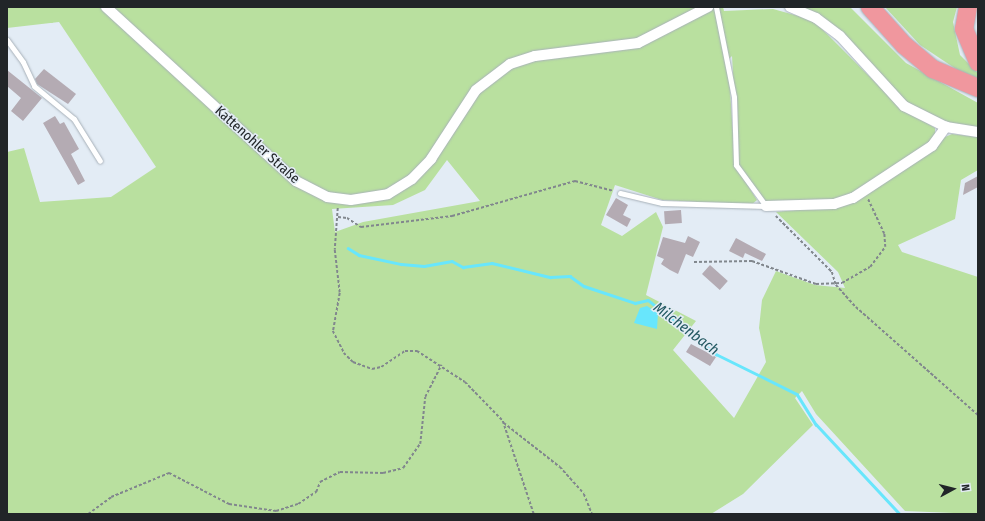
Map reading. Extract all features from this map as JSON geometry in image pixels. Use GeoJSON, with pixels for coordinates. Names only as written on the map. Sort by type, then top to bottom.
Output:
{"type":"FeatureCollection","features":[{"type":"Feature","properties":{"kind":"highway"},"geometry":{"type":"LineString","coordinates":[[870,7],[904,45],[933,69],[978,88]]}},
{"type":"Feature","properties":{"kind":"highway"},"geometry":{"type":"LineString","coordinates":[[968,7],[964,30],[978,62]]}},
{"type":"Feature","properties":{"kind":"street","name":"Kattenohler Straße"},"geometry":{"type":"LineString","coordinates":[[106,7],[296,181],[327,197],[351,200],[388,194],[412,179],[431,159],[476,90],[510,64],[535,56],[638,43],[708,7]]}},
{"type":"Feature","properties":{"kind":"street"},"geometry":{"type":"LineString","coordinates":[[790,7],[816,18],[840,36],[904,106],[946,127],[978,132]]}},
{"type":"Feature","properties":{"kind":"street"},"geometry":{"type":"LineString","coordinates":[[766,206],[834,204],[866,189],[932,146],[946,127]]}},
{"type":"Feature","properties":{"kind":"lane"},"geometry":{"type":"LineString","coordinates":[[716,7],[734,97],[736,165],[766,206]]}},
{"type":"Feature","properties":{"kind":"lane"},"geometry":{"type":"LineString","coordinates":[[7,40],[23,62],[34,86],[71,116],[100,160]]}},
{"type":"Feature","properties":{"kind":"lane"},"geometry":{"type":"LineString","coordinates":[[620,193],[662,203],[766,206]]}},
{"type":"Feature","properties":{"kind":"path"},"geometry":{"type":"LineString","coordinates":[[592,514],[584,494],[560,468],[503,421],[465,382],[441,365],[417,351],[406,351],[372,369],[353,362],[344,353],[333,331],[340,293],[335,250],[338,217],[348,218],[361,227],[452,216],[575,181],[620,193]]}},
{"type":"Feature","properties":{"kind":"path"},"geometry":{"type":"LineString","coordinates":[[694,262],[752,261],[816,284],[836,285],[870,267],[885,247],[884,234],[869,203],[866,189]]}},
{"type":"Feature","properties":{"kind":"path"},"geometry":{"type":"LineString","coordinates":[[766,206],[832,272],[836,285],[978,415]]}},
{"type":"Feature","properties":{"kind":"path"},"geometry":{"type":"LineString","coordinates":[[88,514],[111,497],[169,473],[229,504],[276,511],[298,504],[316,492],[320,482],[340,472],[382,473],[403,468],[420,444],[425,397],[441,365]]}},
{"type":"Feature","properties":{"kind":"path"},"geometry":{"type":"LineString","coordinates":[[503,421],[534,514]]}},
{"type":"Feature","properties":{"kind":"green space"},"geometry":{"type":"Polygon","coordinates":[[[7,7],[723,7],[724,11],[773,9],[813,20],[899,106],[935,128],[935,141],[843,199],[767,207],[738,164],[732,56],[728,60],[735,165],[757,200],[751,205],[662,200],[615,185],[601,225],[622,236],[656,212],[663,227],[646,295],[696,321],[673,350],[734,418],[766,362],[759,328],[762,300],[776,271],[815,285],[845,288],[838,272],[776,212],[834,206],[934,148],[945,137],[952,134],[978,137],[978,170],[961,180],[955,219],[898,245],[902,252],[978,277],[978,514],[905,511],[816,414],[802,391],[795,398],[813,425],[743,494],[711,514],[7,514],[7,152],[24,148],[40,202],[111,197],[156,167],[59,22],[7,28],[7,7]],[[447,160],[425,190],[393,205],[332,209],[335,232],[363,222],[480,201],[447,160]]]}},
{"type":"Feature","properties":{"kind":"green space"},"geometry":{"type":"Polygon","coordinates":[[[790,7],[850,7],[906,63],[978,103],[978,131],[915,113],[849,46],[790,7]]]}},
{"type":"Feature","properties":{"kind":"green space"},"geometry":{"type":"Polygon","coordinates":[[[885,7],[957,7],[953,22],[960,55],[978,73],[978,79],[959,71],[920,45],[885,7]]]}},
{"type":"Feature","properties":{"kind":"water"},"geometry":{"type":"Polygon","coordinates":[[[647,306],[658,313],[657,329],[634,323],[640,308],[647,306]]]}},
{"type":"Feature","properties":{"kind":"building"},"geometry":{"type":"Polygon","coordinates":[[[44,69],[76,94],[68,104],[37,84],[35,79],[44,69]]]}},
{"type":"Feature","properties":{"kind":"building"},"geometry":{"type":"Polygon","coordinates":[[[7,70],[42,98],[23,121],[11,111],[21,98],[7,86],[7,70]]]}},
{"type":"Feature","properties":{"kind":"building"},"geometry":{"type":"Polygon","coordinates":[[[55,116],[60,124],[64,122],[79,149],[71,154],[85,181],[78,185],[43,123],[55,116]]]}},
{"type":"Feature","properties":{"kind":"building"},"geometry":{"type":"Polygon","coordinates":[[[978,176],[978,187],[963,195],[965,183],[978,176]]]}},
{"type":"Feature","properties":{"kind":"building"},"geometry":{"type":"Polygon","coordinates":[[[616,198],[628,205],[623,215],[631,219],[627,227],[606,215],[616,198]]]}},
{"type":"Feature","properties":{"kind":"building"},"geometry":{"type":"Polygon","coordinates":[[[681,210],[682,223],[665,224],[664,211],[681,210]]]}},
{"type":"Feature","properties":{"kind":"building"},"geometry":{"type":"Polygon","coordinates":[[[688,236],[700,242],[693,257],[686,254],[678,274],[661,264],[664,259],[657,256],[663,237],[685,243],[688,236]]]}},
{"type":"Feature","properties":{"kind":"building"},"geometry":{"type":"Polygon","coordinates":[[[736,238],[766,254],[762,261],[745,253],[743,258],[729,251],[736,238]]]}},
{"type":"Feature","properties":{"kind":"building"},"geometry":{"type":"Polygon","coordinates":[[[710,265],[728,281],[720,290],[702,274],[710,265]]]}},
{"type":"Feature","properties":{"kind":"building"},"geometry":{"type":"Polygon","coordinates":[[[691,344],[716,357],[710,366],[686,352],[691,344]]]}},
{"type":"Feature","properties":{"kind":"waterway","name":"Milchenbach"},"geometry":{"type":"LineString","coordinates":[[348,248],[359,255],[401,264],[424,266],[452,261],[463,267],[492,263],[550,277],[570,276],[584,286],[635,303],[648,300],[716,354],[797,394],[816,424],[900,514]]}}]}
